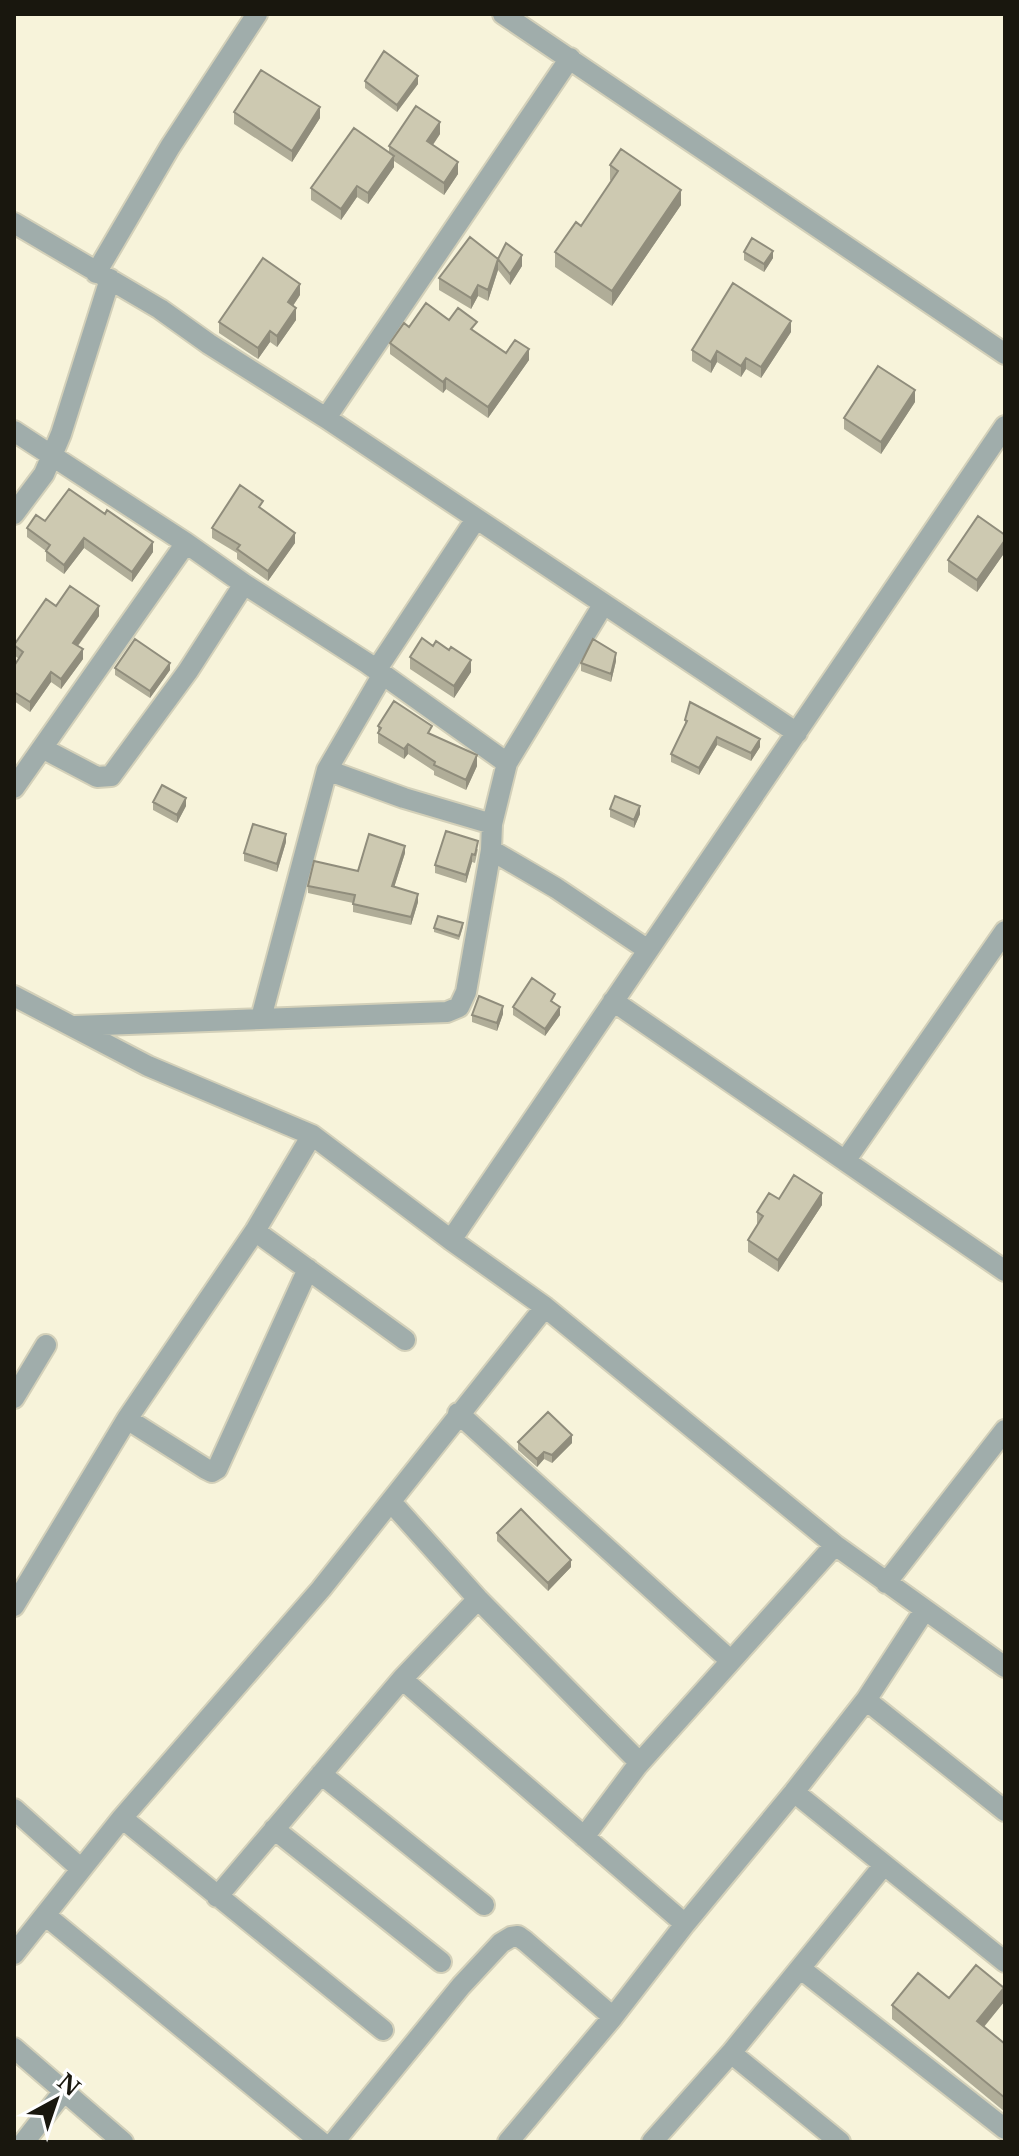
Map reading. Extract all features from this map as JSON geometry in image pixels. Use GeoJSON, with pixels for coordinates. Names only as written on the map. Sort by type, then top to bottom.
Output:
{"type":"FeatureCollection","features":[{"type":"Feature","properties":{"kind":"street"},"geometry":{"type":"LineString","coordinates":[[14,514],[44,474],[61,434],[103,276],[170,147],[257,14]]}},
{"type":"Feature","properties":{"kind":"street"},"geometry":{"type":"LineString","coordinates":[[503,14],[1005,354]]}},
{"type":"Feature","properties":{"kind":"street"},"geometry":{"type":"LineString","coordinates":[[326,418],[570,58]]}},
{"type":"Feature","properties":{"kind":"street"},"geometry":{"type":"LineString","coordinates":[[14,223],[160,309],[797,733]]}},
{"type":"Feature","properties":{"kind":"street"},"geometry":{"type":"LineString","coordinates":[[451,1240],[1005,426]]}},
{"type":"Feature","properties":{"kind":"street"},"geometry":{"type":"LineString","coordinates":[[14,431],[380,672],[507,763]]}},
{"type":"Feature","properties":{"kind":"street"},"geometry":{"type":"LineString","coordinates":[[261,1018],[327,770],[380,672],[476,519]]}},
{"type":"Feature","properties":{"kind":"street"},"geometry":{"type":"LineString","coordinates":[[14,788],[186,543]]}},
{"type":"Feature","properties":{"kind":"street"},"geometry":{"type":"LineString","coordinates":[[42,748],[97,777],[111,776],[188,671],[244,584]]}},
{"type":"Feature","properties":{"kind":"street"},"geometry":{"type":"LineString","coordinates":[[72,1026],[447,1012],[459,1007],[466,992],[491,850],[492,824],[507,763],[603,605]]}},
{"type":"Feature","properties":{"kind":"street"},"geometry":{"type":"LineString","coordinates":[[327,770],[404,798],[492,824]]}},
{"type":"Feature","properties":{"kind":"street"},"geometry":{"type":"LineString","coordinates":[[491,850],[556,888],[648,950]]}},
{"type":"Feature","properties":{"kind":"street"},"geometry":{"type":"LineString","coordinates":[[845,1161],[1005,931]]}},
{"type":"Feature","properties":{"kind":"street"},"geometry":{"type":"LineString","coordinates":[[14,996],[148,1066],[312,1135],[545,1307],[835,1545],[1005,1667]]}},
{"type":"Feature","properties":{"kind":"street"},"geometry":{"type":"LineString","coordinates":[[613,1001],[1005,1271]]}},
{"type":"Feature","properties":{"kind":"street"},"geometry":{"type":"LineString","coordinates":[[14,1606],[127,1419],[255,1231],[312,1135]]}},
{"type":"Feature","properties":{"kind":"street"},"geometry":{"type":"LineString","coordinates":[[255,1231],[405,1340]]}},
{"type":"Feature","properties":{"kind":"street"},"geometry":{"type":"LineString","coordinates":[[127,1419],[206,1469],[212,1472],[217,1469],[308,1269]]}},
{"type":"Feature","properties":{"kind":"street"},"geometry":{"type":"LineString","coordinates":[[14,1954],[122,1818],[321,1589],[545,1307]]}},
{"type":"Feature","properties":{"kind":"street"},"geometry":{"type":"LineString","coordinates":[[14,1398],[46,1345]]}},
{"type":"Feature","properties":{"kind":"street"},"geometry":{"type":"LineString","coordinates":[[458,1413],[731,1661]]}},
{"type":"Feature","properties":{"kind":"street"},"geometry":{"type":"LineString","coordinates":[[886,1583],[1005,1430]]}},
{"type":"Feature","properties":{"kind":"street"},"geometry":{"type":"LineString","coordinates":[[391,1502],[478,1599],[636,1759],[637,1766]]}},
{"type":"Feature","properties":{"kind":"street"},"geometry":{"type":"LineString","coordinates":[[584,1837],[637,1766],[835,1545]]}},
{"type":"Feature","properties":{"kind":"street"},"geometry":{"type":"LineString","coordinates":[[217,1897],[402,1679],[478,1599]]}},
{"type":"Feature","properties":{"kind":"street"},"geometry":{"type":"LineString","coordinates":[[510,2141],[866,1700],[924,1611]]}},
{"type":"Feature","properties":{"kind":"street"},"geometry":{"type":"LineString","coordinates":[[402,1679],[685,1924]]}},
{"type":"Feature","properties":{"kind":"street"},"geometry":{"type":"LineString","coordinates":[[866,1700],[1005,1811]]}},
{"type":"Feature","properties":{"kind":"street"},"geometry":{"type":"LineString","coordinates":[[321,1774],[484,1905]]}},
{"type":"Feature","properties":{"kind":"street"},"geometry":{"type":"LineString","coordinates":[[794,1792],[1005,1962]]}},
{"type":"Feature","properties":{"kind":"street"},"geometry":{"type":"LineString","coordinates":[[14,1809],[80,1868]]}},
{"type":"Feature","properties":{"kind":"street"},"geometry":{"type":"LineString","coordinates":[[122,1818],[383,2030]]}},
{"type":"Feature","properties":{"kind":"street"},"geometry":{"type":"LineString","coordinates":[[274,1829],[441,1962]]}},
{"type":"Feature","properties":{"kind":"street"},"geometry":{"type":"LineString","coordinates":[[652,2142],[731,2053],[884,1865]]}},
{"type":"Feature","properties":{"kind":"street"},"geometry":{"type":"LineString","coordinates":[[45,1915],[321,2142]]}},
{"type":"Feature","properties":{"kind":"street"},"geometry":{"type":"LineString","coordinates":[[334,2142],[461,1986],[501,1943],[511,1937],[518,1936],[613,2017]]}},
{"type":"Feature","properties":{"kind":"street"},"geometry":{"type":"LineString","coordinates":[[801,1969],[1005,2129]]}},
{"type":"Feature","properties":{"kind":"street"},"geometry":{"type":"LineString","coordinates":[[14,2048],[123,2142]]}},
{"type":"Feature","properties":{"kind":"street"},"geometry":{"type":"LineString","coordinates":[[731,2053],[827,2138]]}},
{"type":"Feature","properties":{"kind":"street"},"geometry":{"type":"LineString","coordinates":[[24,2142],[64,2091]]}},
{"type":"Feature","properties":{"kind":"building"},"geometry":{"type":"Polygon","coordinates":[[[384,51],[418,76],[397,105],[365,81],[384,51]]]}},
{"type":"Feature","properties":{"kind":"building"},"geometry":{"type":"Polygon","coordinates":[[[261,70],[320,107],[292,151],[234,112],[261,70]]]}},
{"type":"Feature","properties":{"kind":"building"},"geometry":{"type":"Polygon","coordinates":[[[416,106],[440,122],[427,141],[458,162],[444,183],[389,146],[416,106]]]}},
{"type":"Feature","properties":{"kind":"building"},"geometry":{"type":"Polygon","coordinates":[[[354,128],[394,156],[368,193],[357,186],[341,209],[311,188],[354,128]]]}},
{"type":"Feature","properties":{"kind":"building"},"geometry":{"type":"Polygon","coordinates":[[[621,149],[681,190],[612,291],[555,252],[576,222],[581,226],[618,171],[610,165],[621,149]]]}},
{"type":"Feature","properties":{"kind":"building"},"geometry":{"type":"Polygon","coordinates":[[[470,237],[498,259],[488,290],[478,285],[471,298],[439,278],[470,237]]]}},
{"type":"Feature","properties":{"kind":"building"},"geometry":{"type":"Polygon","coordinates":[[[752,238],[773,251],[764,264],[744,252],[752,238]]]}},
{"type":"Feature","properties":{"kind":"building"},"geometry":{"type":"Polygon","coordinates":[[[506,243],[522,255],[510,274],[498,259],[506,243]]]}},
{"type":"Feature","properties":{"kind":"building"},"geometry":{"type":"Polygon","coordinates":[[[263,258],[300,284],[288,302],[296,308],[277,336],[270,331],[258,348],[219,322],[263,258]]]}},
{"type":"Feature","properties":{"kind":"building"},"geometry":{"type":"Polygon","coordinates":[[[733,283],[791,321],[761,367],[746,358],[741,366],[717,351],[711,362],[692,350],[733,283]]]}},
{"type":"Feature","properties":{"kind":"building"},"geometry":{"type":"Polygon","coordinates":[[[426,303],[449,320],[458,308],[477,322],[471,329],[506,353],[515,340],[529,349],[488,407],[446,378],[443,382],[390,343],[404,323],[409,327],[426,303]]]}},
{"type":"Feature","properties":{"kind":"building"},"geometry":{"type":"Polygon","coordinates":[[[878,366],[915,390],[881,442],[844,418],[878,366]]]}},
{"type":"Feature","properties":{"kind":"building"},"geometry":{"type":"Polygon","coordinates":[[[240,485],[263,501],[259,507],[295,533],[268,571],[237,549],[240,545],[212,528],[240,485]]]}},
{"type":"Feature","properties":{"kind":"building"},"geometry":{"type":"Polygon","coordinates":[[[69,489],[105,514],[107,510],[153,542],[132,572],[84,538],[64,565],[46,551],[50,545],[27,528],[36,515],[45,521],[69,489]]]}},
{"type":"Feature","properties":{"kind":"building"},"geometry":{"type":"Polygon","coordinates":[[[978,516],[1005,535],[1005,540],[977,580],[948,560],[978,516]]]}},
{"type":"Feature","properties":{"kind":"building"},"geometry":{"type":"Polygon","coordinates":[[[70,586],[99,606],[73,643],[83,649],[61,679],[51,672],[30,702],[14,692],[14,666],[23,652],[14,645],[46,599],[56,606],[70,586]]]}},
{"type":"Feature","properties":{"kind":"building"},"geometry":{"type":"Polygon","coordinates":[[[422,638],[433,646],[436,641],[449,650],[451,647],[471,660],[454,686],[410,657],[422,638]]]}},
{"type":"Feature","properties":{"kind":"building"},"geometry":{"type":"Polygon","coordinates":[[[135,639],[170,663],[150,691],[115,668],[135,639]]]}},
{"type":"Feature","properties":{"kind":"building"},"geometry":{"type":"Polygon","coordinates":[[[593,639],[616,653],[611,674],[581,663],[593,639]]]}},
{"type":"Feature","properties":{"kind":"building"},"geometry":{"type":"Polygon","coordinates":[[[394,701],[432,726],[428,733],[477,755],[466,780],[434,765],[435,762],[408,744],[404,749],[378,733],[381,728],[378,726],[394,701]]]}},
{"type":"Feature","properties":{"kind":"building"},"geometry":{"type":"Polygon","coordinates":[[[690,702],[760,739],[751,753],[717,737],[699,768],[671,754],[687,721],[690,702]]]}},
{"type":"Feature","properties":{"kind":"building"},"geometry":{"type":"Polygon","coordinates":[[[162,785],[186,798],[177,815],[153,802],[162,785]]]}},
{"type":"Feature","properties":{"kind":"building"},"geometry":{"type":"Polygon","coordinates":[[[615,796],[640,806],[634,820],[610,809],[615,796]]]}},
{"type":"Feature","properties":{"kind":"building"},"geometry":{"type":"Polygon","coordinates":[[[253,824],[286,834],[277,864],[244,853],[253,824]]]}},
{"type":"Feature","properties":{"kind":"building"},"geometry":{"type":"Polygon","coordinates":[[[446,831],[478,841],[466,875],[435,865],[446,831]]]}},
{"type":"Feature","properties":{"kind":"building"},"geometry":{"type":"Polygon","coordinates":[[[369,834],[405,846],[392,886],[418,894],[411,917],[353,904],[355,895],[308,886],[314,861],[358,871],[369,834]]]}},
{"type":"Feature","properties":{"kind":"building"},"geometry":{"type":"Polygon","coordinates":[[[438,916],[463,923],[459,936],[434,928],[438,916]]]}},
{"type":"Feature","properties":{"kind":"building"},"geometry":{"type":"Polygon","coordinates":[[[532,978],[555,994],[551,1001],[560,1007],[545,1029],[513,1007],[532,978]]]}},
{"type":"Feature","properties":{"kind":"building"},"geometry":{"type":"Polygon","coordinates":[[[479,996],[503,1006],[497,1023],[472,1015],[479,996]]]}},
{"type":"Feature","properties":{"kind":"building"},"geometry":{"type":"Polygon","coordinates":[[[794,1175],[822,1193],[778,1260],[748,1240],[763,1216],[757,1212],[769,1193],[779,1199],[794,1175]]]}},
{"type":"Feature","properties":{"kind":"building"},"geometry":{"type":"Polygon","coordinates":[[[548,1412],[572,1435],[552,1455],[544,1452],[537,1459],[518,1442],[548,1412]]]}},
{"type":"Feature","properties":{"kind":"building"},"geometry":{"type":"Polygon","coordinates":[[[521,1509],[571,1560],[548,1583],[497,1533],[521,1509]]]}},
{"type":"Feature","properties":{"kind":"building"},"geometry":{"type":"Polygon","coordinates":[[[976,1965],[1004,1988],[977,2021],[1005,2044],[1005,2098],[892,2005],[918,1973],[949,1998],[976,1965]]]}}]}
